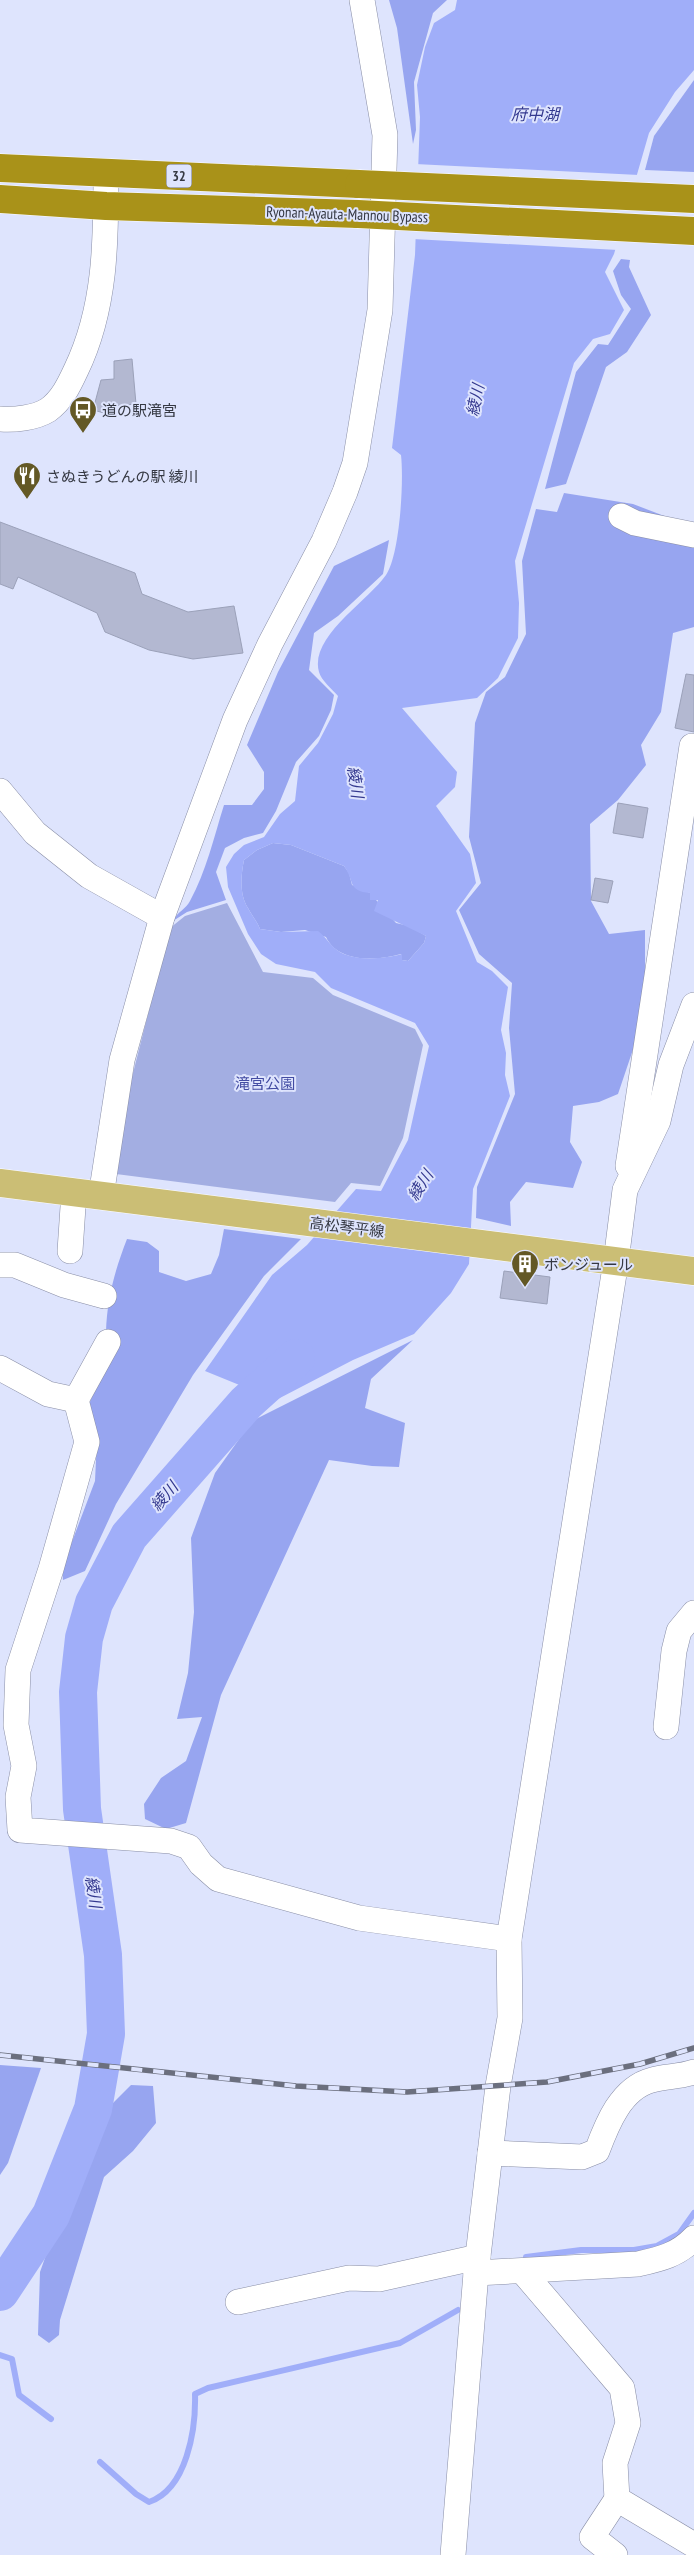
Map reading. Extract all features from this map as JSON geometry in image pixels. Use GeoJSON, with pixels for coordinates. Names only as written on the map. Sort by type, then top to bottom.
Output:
{"type":"FeatureCollection","features":[{"type":"Feature","properties":{"kind":"highway","name":"Ryonan-Ayauta-Mannou Bypass"},"geometry":{"type":"LineString","coordinates":[[0,168],[694,199]]}},
{"type":"Feature","properties":{"kind":"highway","name":"Ryonan-Ayauta-Mannou Bypass"},"geometry":{"type":"LineString","coordinates":[[0,199],[106,206],[358,214],[694,231]]}},
{"type":"Feature","properties":{"kind":"main road","name":"高松琴平線"},"geometry":{"type":"LineString","coordinates":[[0,1183],[694,1271]]}},
{"type":"Feature","properties":{"kind":"street"},"geometry":{"type":"LineString","coordinates":[[101,1196],[122,1060],[162,917],[235,720],[270,644],[324,541],[355,463],[380,310],[385,135],[362,0]]}},
{"type":"Feature","properties":{"kind":"street"},"geometry":{"type":"LineString","coordinates":[[0,419],[20,418],[46,411],[65,393],[71,380],[95,319],[103,266],[106,173]]}},
{"type":"Feature","properties":{"kind":"street"},"geometry":{"type":"LineString","coordinates":[[621,516],[635,523],[694,535]]}},
{"type":"Feature","properties":{"kind":"street"},"geometry":{"type":"LineString","coordinates":[[453,2555],[477,2265],[498,2086],[510,2018],[509,1939],[616,1261],[624,1190],[692,746]]}},
{"type":"Feature","properties":{"kind":"street"},"geometry":{"type":"LineString","coordinates":[[0,791],[35,833],[89,876],[162,917]]}},
{"type":"Feature","properties":{"kind":"street"},"geometry":{"type":"LineString","coordinates":[[624,1190],[658,1121],[671,1065],[694,1004]]}},
{"type":"Feature","properties":{"kind":"street"},"geometry":{"type":"LineString","coordinates":[[70,1251],[74,1192]]}},
{"type":"Feature","properties":{"kind":"street"},"geometry":{"type":"LineString","coordinates":[[0,1265],[15,1265],[64,1285],[104,1296]]}},
{"type":"Feature","properties":{"kind":"street"},"geometry":{"type":"LineString","coordinates":[[108,1342],[76,1400],[87,1442],[51,1569],[18,1670],[8,1726],[24,1766],[18,1797],[20,1830],[171,1841],[189,1847],[201,1864],[218,1879],[359,1918],[509,1939]]}},
{"type":"Feature","properties":{"kind":"street"},"geometry":{"type":"LineString","coordinates":[[0,1368],[48,1394],[76,1400]]}},
{"type":"Feature","properties":{"kind":"street"},"geometry":{"type":"LineString","coordinates":[[666,1727],[674,1651],[679,1631],[694,1613]]}},
{"type":"Feature","properties":{"kind":"street"},"geometry":{"type":"LineString","coordinates":[[490,2154],[582,2157],[598,2152],[607,2123],[632,2088],[652,2079],[682,2076],[694,2072]]}},
{"type":"Feature","properties":{"kind":"street"},"geometry":{"type":"LineString","coordinates":[[238,2302],[349,2278],[379,2279],[477,2265],[523,2272],[638,2264],[664,2258],[684,2249],[694,2238]]}},
{"type":"Feature","properties":{"kind":"street"},"geometry":{"type":"LineString","coordinates":[[523,2272],[622,2388],[628,2423],[615,2463],[617,2499],[592,2537],[614,2555]]}},
{"type":"Feature","properties":{"kind":"street"},"geometry":{"type":"LineString","coordinates":[[617,2499],[694,2546]]}},
{"type":"Feature","properties":{"kind":"green space","name":"滝宮公園"},"geometry":{"type":"Polygon","coordinates":[[[227,903],[263,972],[313,978],[333,995],[415,1029],[423,1045],[403,1138],[380,1186],[351,1183],[335,1202],[116,1174],[131,1081],[170,928],[185,916],[227,903]]]}},
{"type":"Feature","properties":{"kind":"shaded area"},"geometry":{"type":"Polygon","coordinates":[[[389,0],[447,0],[433,13],[414,82],[416,130],[413,144],[397,28],[389,0]]]}},
{"type":"Feature","properties":{"kind":"shaded area"},"geometry":{"type":"Polygon","coordinates":[[[694,80],[694,172],[645,170],[654,136],[694,80]]]}},
{"type":"Feature","properties":{"kind":"shaded area"},"geometry":{"type":"Polygon","coordinates":[[[621,259],[630,260],[629,267],[651,315],[627,352],[606,367],[566,484],[545,489],[576,372],[598,344],[608,345],[631,309],[621,295],[613,271],[621,259]]]}},
{"type":"Feature","properties":{"kind":"shaded area"},"geometry":{"type":"Polygon","coordinates":[[[564,493],[633,504],[680,522],[694,524],[694,627],[673,633],[661,712],[641,745],[646,765],[618,800],[590,824],[591,901],[609,934],[645,930],[645,1014],[618,1094],[599,1102],[573,1106],[570,1142],[582,1162],[573,1188],[526,1182],[510,1202],[511,1226],[476,1218],[477,1187],[515,1094],[509,1028],[512,983],[479,954],[459,910],[481,883],[469,837],[475,723],[486,692],[505,677],[526,634],[522,561],[536,509],[557,512],[564,493]]]}},
{"type":"Feature","properties":{"kind":"shaded area"},"geometry":{"type":"Polygon","coordinates":[[[389,540],[383,574],[338,616],[314,633],[309,670],[334,695],[331,710],[319,736],[296,762],[276,811],[263,833],[244,838],[225,848],[216,872],[226,900],[187,912],[173,921],[188,904],[196,890],[224,805],[252,805],[264,789],[264,772],[247,745],[278,672],[334,566],[389,540]]]}},
{"type":"Feature","properties":{"kind":"shaded area"},"geometry":{"type":"Polygon","coordinates":[[[273,843],[291,845],[344,866],[349,873],[352,885],[370,893],[396,923],[409,926],[426,936],[424,943],[408,961],[402,960],[401,954],[370,959],[349,956],[339,952],[326,937],[305,930],[281,932],[260,929],[243,897],[243,866],[244,860],[257,850],[273,843]]]}},
{"type":"Feature","properties":{"kind":"shaded area"},"geometry":{"type":"Polygon","coordinates":[[[224,1229],[301,1239],[264,1276],[193,1375],[116,1504],[85,1571],[63,1580],[62,1568],[95,1481],[97,1439],[89,1404],[118,1337],[106,1332],[108,1307],[112,1284],[127,1239],[147,1242],[159,1251],[159,1272],[186,1281],[211,1274],[219,1255],[224,1229]]]}},
{"type":"Feature","properties":{"kind":"shaded area"},"geometry":{"type":"Polygon","coordinates":[[[413,1340],[371,1379],[365,1408],[405,1423],[399,1467],[372,1466],[329,1460],[221,1695],[186,1823],[166,1829],[145,1819],[144,1804],[161,1778],[186,1761],[202,1717],[177,1719],[188,1673],[194,1612],[191,1538],[215,1473],[252,1421],[413,1340]]]}},
{"type":"Feature","properties":{"kind":"shaded area"},"geometry":{"type":"Polygon","coordinates":[[[0,2065],[41,2068],[8,2163],[0,2175],[0,2065]]]}},
{"type":"Feature","properties":{"kind":"shaded area"},"geometry":{"type":"Polygon","coordinates":[[[131,2085],[153,2086],[156,2123],[133,2151],[104,2177],[60,2320],[59,2335],[49,2343],[38,2335],[40,2272],[61,2213],[113,2103],[131,2085]]]}},
{"type":"Feature","properties":{"kind":"water","name":"府中湖"},"geometry":{"type":"Polygon","coordinates":[[[457,0],[694,0],[694,70],[675,92],[649,133],[614,254],[605,272],[624,310],[610,334],[593,339],[574,363],[515,561],[519,603],[518,638],[498,678],[477,698],[402,708],[457,772],[455,787],[436,806],[470,854],[476,883],[456,911],[477,962],[492,971],[508,987],[501,1030],[506,1053],[505,1075],[510,1096],[473,1189],[469,1264],[451,1293],[414,1334],[353,1360],[276,1400],[205,1371],[272,1275],[307,1245],[356,1189],[381,1191],[408,1140],[429,1046],[415,1023],[331,988],[315,972],[276,964],[261,954],[248,934],[228,887],[226,867],[234,854],[244,845],[264,837],[280,814],[295,801],[299,766],[318,743],[333,714],[338,696],[324,681],[319,672],[318,659],[323,646],[342,620],[386,575],[395,551],[400,517],[402,467],[401,455],[392,448],[415,255],[420,117],[417,85],[425,47],[434,23],[455,10],[457,0]],[[273,843],[257,850],[244,860],[242,878],[243,897],[260,929],[281,932],[318,931],[337,950],[360,958],[377,958],[402,954],[402,960],[408,961],[424,943],[426,936],[374,911],[378,900],[370,900],[370,893],[355,888],[344,866],[291,845],[273,843]]]}},
{"type":"Feature","properties":{"kind":"pier"},"geometry":{"type":"Polygon","coordinates":[[[415,164],[639,175],[618,250],[413,239],[415,164]]]}},
{"type":"Feature","properties":{"kind":"building"},"geometry":{"type":"Polygon","coordinates":[[[132,359],[136,404],[111,406],[108,414],[93,410],[101,380],[114,379],[114,361],[132,359]]]}},
{"type":"Feature","properties":{"kind":"building"},"geometry":{"type":"Polygon","coordinates":[[[0,522],[135,573],[142,594],[188,612],[234,606],[243,653],[193,659],[149,650],[105,632],[97,613],[18,577],[13,589],[0,584],[0,522]]]}},
{"type":"Feature","properties":{"kind":"building"},"geometry":{"type":"Polygon","coordinates":[[[686,674],[694,675],[694,732],[675,728],[686,674]]]}},
{"type":"Feature","properties":{"kind":"building"},"geometry":{"type":"Polygon","coordinates":[[[618,803],[648,808],[643,838],[613,833],[618,803]]]}},
{"type":"Feature","properties":{"kind":"building"},"geometry":{"type":"Polygon","coordinates":[[[595,878],[613,881],[608,903],[591,900],[595,878]]]}},
{"type":"Feature","properties":{"kind":"building","name":"ボンジュール"},"geometry":{"type":"Polygon","coordinates":[[[504,1271],[550,1277],[547,1304],[500,1298],[504,1271]]]}},
{"type":"Feature","properties":{"kind":"waterway","name":"綾川"},"geometry":{"type":"LineString","coordinates":[[0,2292],[51,2215],[93,2109],[106,2034],[103,1955],[82,1809],[78,1692],[84,1638],[94,1603],[129,1536],[246,1403],[296,1358]]}},
{"type":"Feature","properties":{"kind":"waterway"},"geometry":{"type":"LineString","coordinates":[[526,2257],[581,2250],[634,2250],[657,2246],[679,2234],[694,2213]]}},
{"type":"Feature","properties":{"kind":"waterway"},"geometry":{"type":"LineString","coordinates":[[100,2462],[136,2494],[149,2502],[162,2495],[172,2485],[181,2471],[187,2456],[194,2424],[195,2394],[208,2388],[400,2343],[458,2310]]}},
{"type":"Feature","properties":{"kind":"waterway"},"geometry":{"type":"LineString","coordinates":[[0,2355],[12,2359],[19,2395],[51,2419]]}},
{"type":"Feature","properties":{"kind":"railway"},"geometry":{"type":"LineString","coordinates":[[0,2055],[296,2086],[407,2092],[547,2082],[640,2064],[694,2048]]}},
{"type":"Feature","properties":{"kind":"place","name":"道の駅滝宮"},"geometry":{"type":"Point","coordinates":[83,434]}},
{"type":"Feature","properties":{"kind":"place","name":"さぬきうどんの駅 綾川"},"geometry":{"type":"Point","coordinates":[27,500]}},
{"type":"Feature","properties":{"kind":"place","name":"ボンジュール"},"geometry":{"type":"Point","coordinates":[525,1288]}}]}
